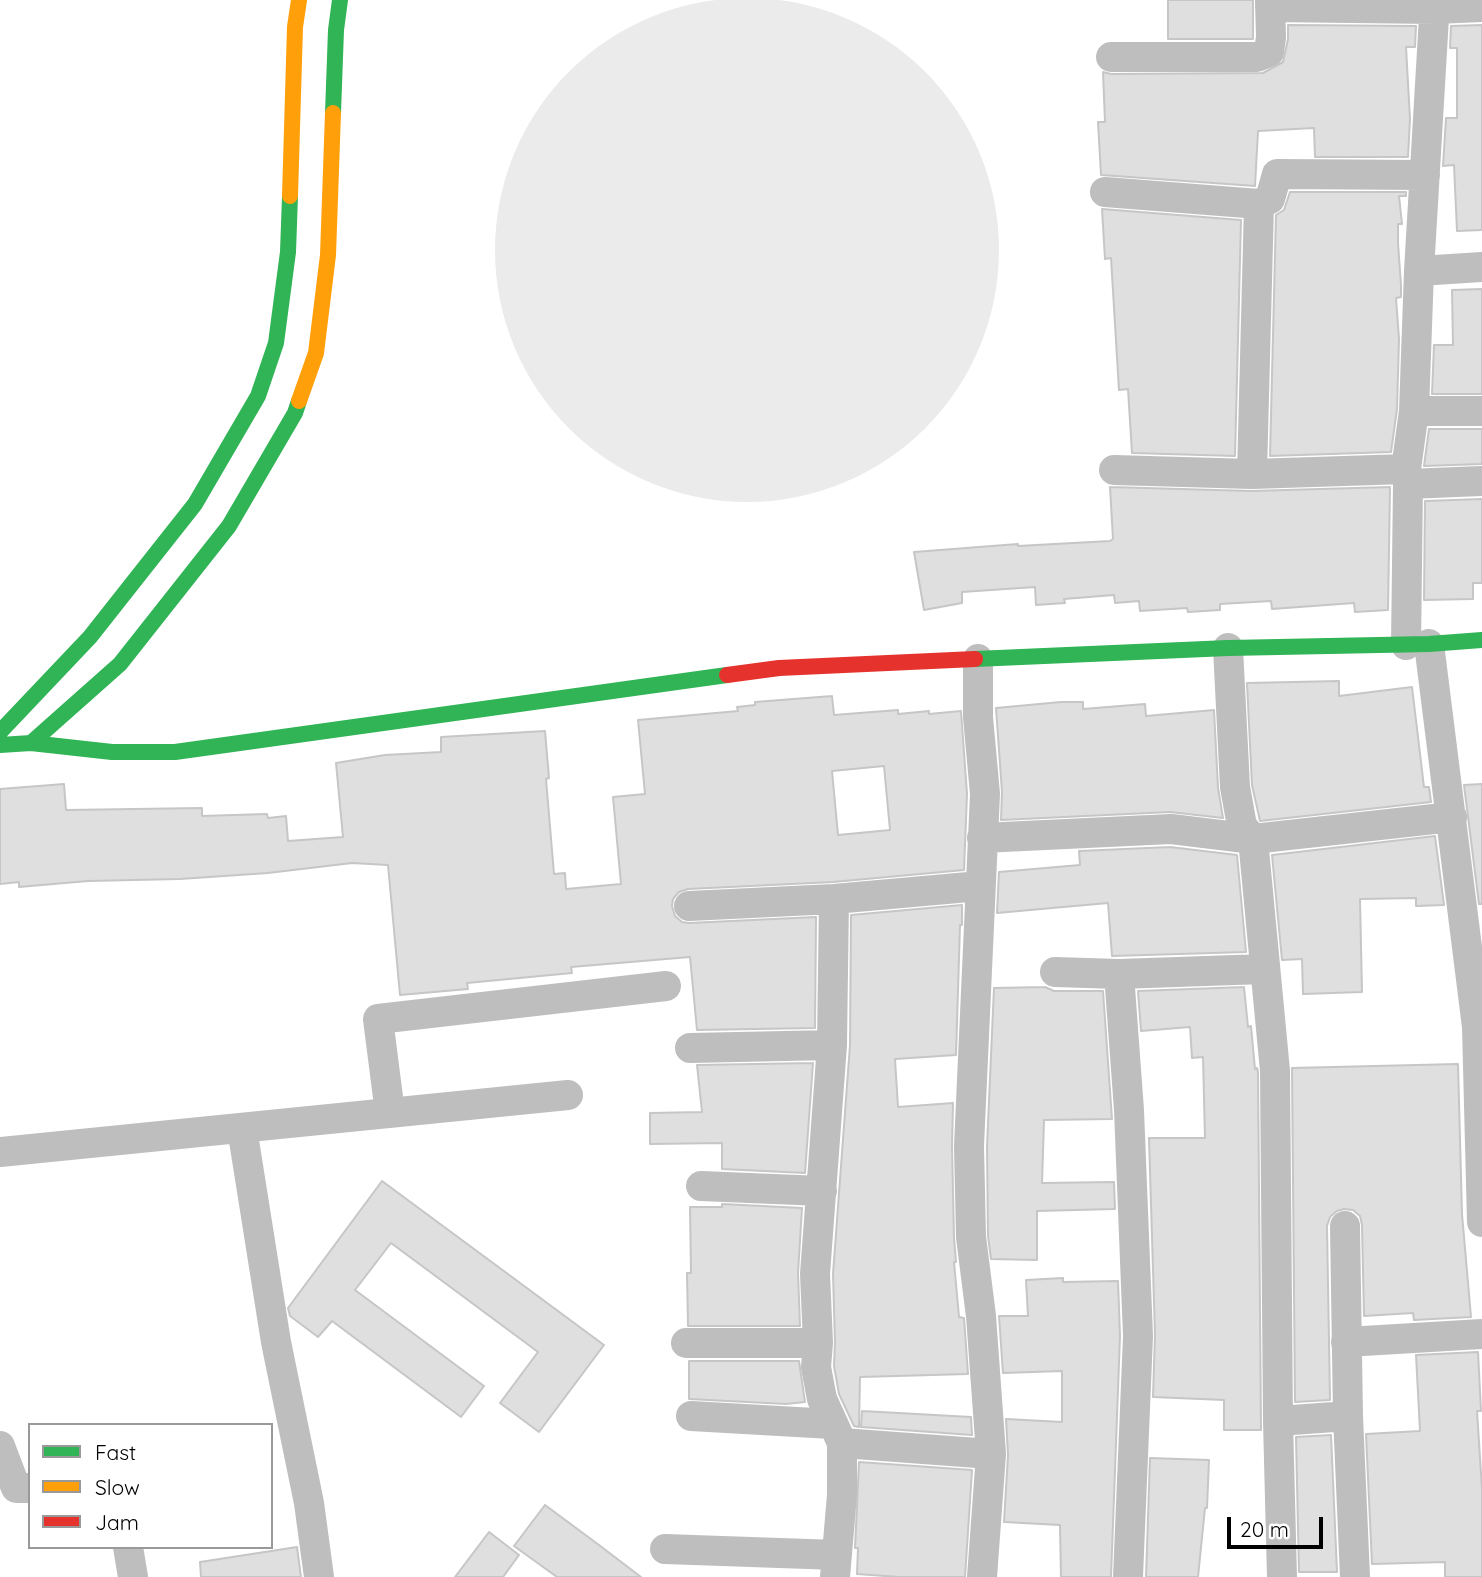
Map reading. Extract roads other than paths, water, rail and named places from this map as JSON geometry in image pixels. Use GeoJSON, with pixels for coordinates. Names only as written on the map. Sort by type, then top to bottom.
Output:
{"type":"FeatureCollection","features":[{"type":"Feature","properties":{"kind":"street"},"geometry":{"type":"LineString","coordinates":[[0,732],[90,637],[195,504],[258,396],[276,344],[288,252],[295,27],[299,0]]}},
{"type":"Feature","properties":{"kind":"street"},"geometry":{"type":"LineString","coordinates":[[31,743],[120,664],[229,526],[296,413],[316,352],[328,255],[336,30],[340,0]]}},
{"type":"Feature","properties":{"kind":"street"},"geometry":{"type":"LineString","coordinates":[[1111,57],[1257,57],[1269,52],[1270,3],[1435,4],[1482,7]]}},
{"type":"Feature","properties":{"kind":"street"},"geometry":{"type":"LineString","coordinates":[[1435,4],[1419,271],[1414,411],[1407,476],[1418,644],[1452,817],[1477,1027],[1482,1222]]}},
{"type":"Feature","properties":{"kind":"street"},"geometry":{"type":"LineString","coordinates":[[1105,192],[1259,204],[1270,199],[1277,174],[1425,175]]}},
{"type":"Feature","properties":{"kind":"street"},"geometry":{"type":"LineString","coordinates":[[1252,474],[1259,204]]}},
{"type":"Feature","properties":{"kind":"street"},"geometry":{"type":"LineString","coordinates":[[1419,271],[1482,267]]}},
{"type":"Feature","properties":{"kind":"street"},"geometry":{"type":"LineString","coordinates":[[1414,411],[1482,411]]}},
{"type":"Feature","properties":{"kind":"street"},"geometry":{"type":"LineString","coordinates":[[1114,471],[1407,476],[1482,481]]}},
{"type":"Feature","properties":{"kind":"street"},"geometry":{"type":"LineString","coordinates":[[0,745],[31,743],[111,752],[175,752],[779,668],[1228,648],[1482,640]]}},
{"type":"Feature","properties":{"kind":"street"},"geometry":{"type":"LineString","coordinates":[[1228,648],[1235,787],[1242,826],[1253,839],[1275,1071],[1282,1577]]}},
{"type":"Feature","properties":{"kind":"street"},"geometry":{"type":"LineString","coordinates":[[978,659],[978,717],[985,794],[969,1146],[971,1237],[981,1316],[991,1454],[982,1577]]}},
{"type":"Feature","properties":{"kind":"street"},"geometry":{"type":"LineString","coordinates":[[982,838],[1171,829],[1253,839],[1452,817]]}},
{"type":"Feature","properties":{"kind":"street"},"geometry":{"type":"LineString","coordinates":[[689,906],[834,900],[980,886]]}},
{"type":"Feature","properties":{"kind":"street"},"geometry":{"type":"LineString","coordinates":[[665,1549],[836,1566],[842,1495],[837,1434],[822,1399],[816,1367],[818,1343],[815,1274],[832,1045],[834,900]]}},
{"type":"Feature","properties":{"kind":"street"},"geometry":{"type":"LineString","coordinates":[[1055,972],[1119,974],[1264,970]]}},
{"type":"Feature","properties":{"kind":"street"},"geometry":{"type":"LineString","coordinates":[[1119,974],[1130,1123],[1138,1336],[1128,1577]]}},
{"type":"Feature","properties":{"kind":"street"},"geometry":{"type":"LineString","coordinates":[[390,1113],[378,1019],[666,986]]}},
{"type":"Feature","properties":{"kind":"street"},"geometry":{"type":"LineString","coordinates":[[690,1048],[832,1045]]}},
{"type":"Feature","properties":{"kind":"street"},"geometry":{"type":"LineString","coordinates":[[0,1152],[568,1095]]}},
{"type":"Feature","properties":{"kind":"street"},"geometry":{"type":"LineString","coordinates":[[242,1128],[276,1342],[309,1503],[319,1577]]}},
{"type":"Feature","properties":{"kind":"street"},"geometry":{"type":"LineString","coordinates":[[701,1186],[822,1191]]}},
{"type":"Feature","properties":{"kind":"street"},"geometry":{"type":"LineString","coordinates":[[1345,1226],[1348,1416],[1355,1577]]}},
{"type":"Feature","properties":{"kind":"street"},"geometry":{"type":"LineString","coordinates":[[1346,1342],[1482,1334]]}},
{"type":"Feature","properties":{"kind":"street"},"geometry":{"type":"LineString","coordinates":[[686,1343],[818,1343]]}},
{"type":"Feature","properties":{"kind":"street"},"geometry":{"type":"LineString","coordinates":[[691,1416],[991,1454]]}},
{"type":"Feature","properties":{"kind":"street"},"geometry":{"type":"LineString","coordinates":[[1278,1421],[1348,1416]]}},
{"type":"Feature","properties":{"kind":"street"},"geometry":{"type":"LineString","coordinates":[[0,1446],[16,1488],[28,1488]]}},
{"type":"Feature","properties":{"kind":"street"},"geometry":{"type":"LineString","coordinates":[[128,1549],[133,1577]]}}]}
